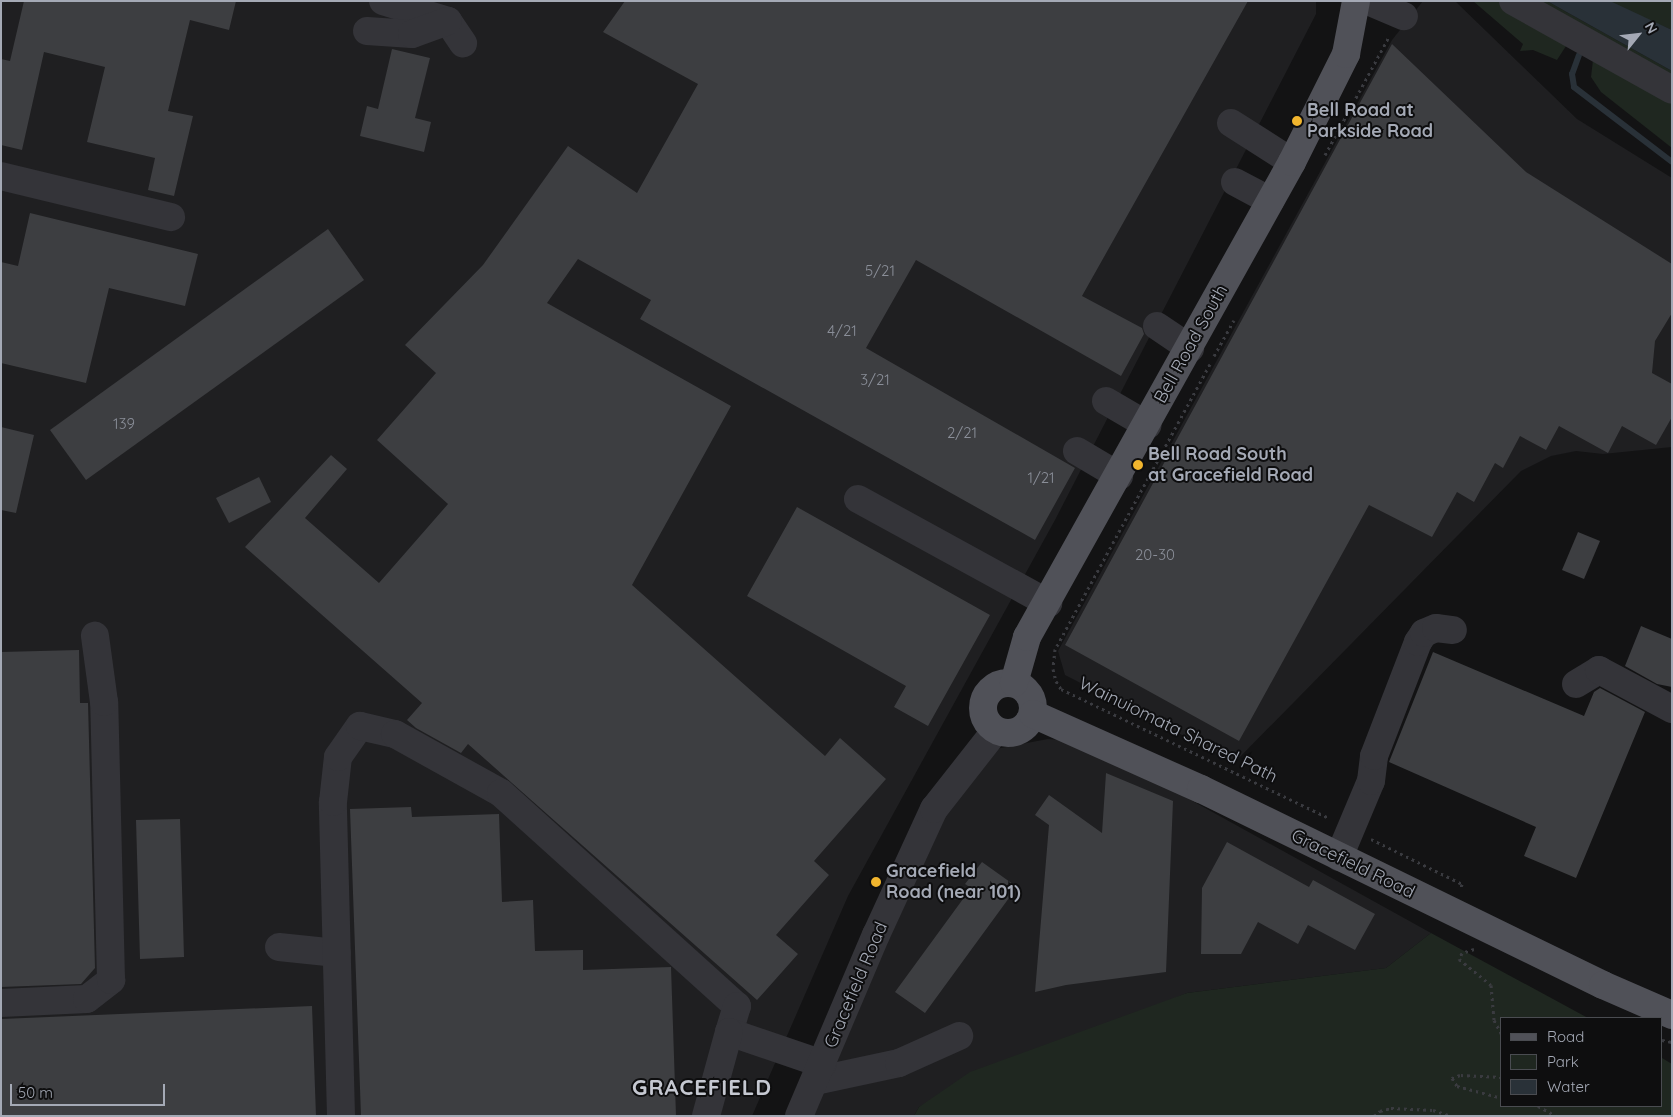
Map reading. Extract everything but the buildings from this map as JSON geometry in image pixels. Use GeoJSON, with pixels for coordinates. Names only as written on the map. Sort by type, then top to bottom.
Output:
{"type":"FeatureCollection","features":[{"type":"Feature","properties":{"kind":"main road","name":"Bell Road South"},"geometry":{"type":"LineString","coordinates":[[1014,683],[1027,638],[1292,162],[1346,54],[1356,1]]}},
{"type":"Feature","properties":{"kind":"main road"},"geometry":{"type":"LineString","coordinates":[[1014,683],[1030,695],[1033,714],[1022,729],[1004,733],[996,730],[984,716],[984,698],[997,685],[1014,683]]}},
{"type":"Feature","properties":{"kind":"main road","name":"Gracefield Road"},"geometry":{"type":"LineString","coordinates":[[1033,714],[1201,789],[1603,985],[1672,1015]]}},
{"type":"Feature","properties":{"kind":"street"},"geometry":{"type":"LineString","coordinates":[[383,1],[448,21],[463,43]]}},
{"type":"Feature","properties":{"kind":"street"},"geometry":{"type":"LineString","coordinates":[[1368,1],[1404,16]]}},
{"type":"Feature","properties":{"kind":"street"},"geometry":{"type":"LineString","coordinates":[[1513,1],[1672,90]]}},
{"type":"Feature","properties":{"kind":"street"},"geometry":{"type":"LineString","coordinates":[[367,31],[412,34],[448,21]]}},
{"type":"Feature","properties":{"kind":"street"},"geometry":{"type":"LineString","coordinates":[[1231,124],[1292,162]]}},
{"type":"Feature","properties":{"kind":"street"},"geometry":{"type":"LineString","coordinates":[[1,176],[171,217]]}},
{"type":"Feature","properties":{"kind":"street"},"geometry":{"type":"LineString","coordinates":[[1235,182],[1270,201]]}},
{"type":"Feature","properties":{"kind":"street"},"geometry":{"type":"LineString","coordinates":[[1157,326],[1190,348]]}},
{"type":"Feature","properties":{"kind":"street"},"geometry":{"type":"LineString","coordinates":[[1106,401],[1147,425]]}},
{"type":"Feature","properties":{"kind":"street"},"geometry":{"type":"LineString","coordinates":[[1077,451],[1118,476]]}},
{"type":"Feature","properties":{"kind":"street"},"geometry":{"type":"LineString","coordinates":[[858,499],[1048,603]]}},
{"type":"Feature","properties":{"kind":"street"},"geometry":{"type":"LineString","coordinates":[[1339,857],[1349,828],[1371,781],[1374,756],[1418,642],[1424,633],[1436,628],[1453,630]]}},
{"type":"Feature","properties":{"kind":"street"},"geometry":{"type":"LineString","coordinates":[[1,1003],[87,999],[111,980],[105,738],[95,636]]}},
{"type":"Feature","properties":{"kind":"street"},"geometry":{"type":"LineString","coordinates":[[1576,684],[1599,670],[1672,709]]}},
{"type":"Feature","properties":{"kind":"street"},"geometry":{"type":"LineString","coordinates":[[341,1116],[335,784],[338,757],[360,726],[395,734],[501,793],[737,1006],[706,1116]]}},
{"type":"Feature","properties":{"kind":"street","name":"Gracefield Road"},"geometry":{"type":"LineString","coordinates":[[799,1116],[876,935],[934,810],[996,730]]}},
{"type":"Feature","properties":{"kind":"street"},"geometry":{"type":"LineString","coordinates":[[279,947],[337,953]]}},
{"type":"Feature","properties":{"kind":"street"},"geometry":{"type":"LineString","coordinates":[[729,1032],[819,1072],[899,1063],[959,1036]]}},
{"type":"Feature","properties":{"kind":"path"},"geometry":{"type":"LineString","coordinates":[[1324,156],[1404,16]]}},
{"type":"Feature","properties":{"kind":"path","name":"Wainuiomata Shared Path"},"geometry":{"type":"LineString","coordinates":[[1238,312],[1055,648],[1053,669],[1061,689],[1462,884],[1457,894]]}},
{"type":"Feature","properties":{"kind":"path"},"geometry":{"type":"LineString","coordinates":[[1086,708],[1088,702]]}},
{"type":"Feature","properties":{"kind":"path"},"geometry":{"type":"LineString","coordinates":[[1474,949],[1462,953],[1459,959],[1490,985],[1494,1020],[1500,1031]]}},
{"type":"Feature","properties":{"kind":"path"},"geometry":{"type":"LineString","coordinates":[[1500,1077],[1460,1075],[1452,1078],[1457,1086],[1500,1097]]}},
{"type":"Feature","properties":{"kind":"path"},"geometry":{"type":"LineString","coordinates":[[1540,1107],[1556,1116]]}},
{"type":"Feature","properties":{"kind":"path"},"geometry":{"type":"LineString","coordinates":[[1374,1116],[1392,1108],[1433,1110],[1452,1116]]}},
{"type":"Feature","properties":{"kind":"shaded area"},"geometry":{"type":"Polygon","coordinates":[[[1,1],[1316,1],[1316,14],[1055,520],[848,896],[752,1116],[1,1116],[1,1]]]}},
{"type":"Feature","properties":{"kind":"shaded area"},"geometry":{"type":"Polygon","coordinates":[[[1423,1],[1455,1],[1577,119],[1672,178],[1672,447],[1603,454],[1576,451],[1551,456],[1521,471],[1235,762],[1065,675],[1058,651],[1392,40],[1423,1]]]}},
{"type":"Feature","properties":{"kind":"shaded area"},"geometry":{"type":"Polygon","coordinates":[[[1048,739],[1086,742],[1431,933],[1386,968],[1187,993],[919,1107],[914,1116],[798,1116],[931,826],[990,750],[1048,739]]]}},
{"type":"Feature","properties":{"kind":"green space"},"geometry":{"type":"Polygon","coordinates":[[[1473,1],[1504,1],[1566,46],[1557,60],[1533,50],[1520,51],[1523,44],[1473,1]]]}},
{"type":"Feature","properties":{"kind":"green space"},"geometry":{"type":"Polygon","coordinates":[[[1528,1],[1547,1],[1672,71],[1672,85],[1528,1]]]}},
{"type":"Feature","properties":{"kind":"green space"},"geometry":{"type":"Polygon","coordinates":[[[1610,1],[1672,1],[1672,30],[1612,4],[1610,1]]]}},
{"type":"Feature","properties":{"kind":"green space"},"geometry":{"type":"Polygon","coordinates":[[[1593,60],[1672,98],[1672,148],[1601,92],[1591,77],[1593,60]]]}},
{"type":"Feature","properties":{"kind":"green space"},"geometry":{"type":"Polygon","coordinates":[[[1431,933],[1586,1017],[1500,1017],[1500,1107],[1663,1107],[1663,1059],[1672,1064],[1672,1116],[914,1116],[919,1107],[970,1072],[1187,993],[1386,968],[1431,933]]]}},
{"type":"Feature","properties":{"kind":"water"},"geometry":{"type":"Polygon","coordinates":[[[1547,1],[1610,1],[1672,30],[1672,71],[1547,1]]]}},
{"type":"Feature","properties":{"kind":"waterway"},"geometry":{"type":"LineString","coordinates":[[1579,55],[1572,74],[1574,87],[1672,162]]}},
{"type":"Feature","properties":{"kind":"place","name":"Bell Road at Parkside Road"},"geometry":{"type":"Point","coordinates":[1297,121]}},
{"type":"Feature","properties":{"kind":"place","name":"Bell Road South at Gracefield Road"},"geometry":{"type":"Point","coordinates":[1138,465]}},
{"type":"Feature","properties":{"kind":"place","name":"Gracefield Road (near 101)"},"geometry":{"type":"Point","coordinates":[876,882]}},
{"type":"Feature","properties":{"kind":"district","name":"GRACEFIELD"},"geometry":{"type":"Point","coordinates":[702,1088]}}]}
